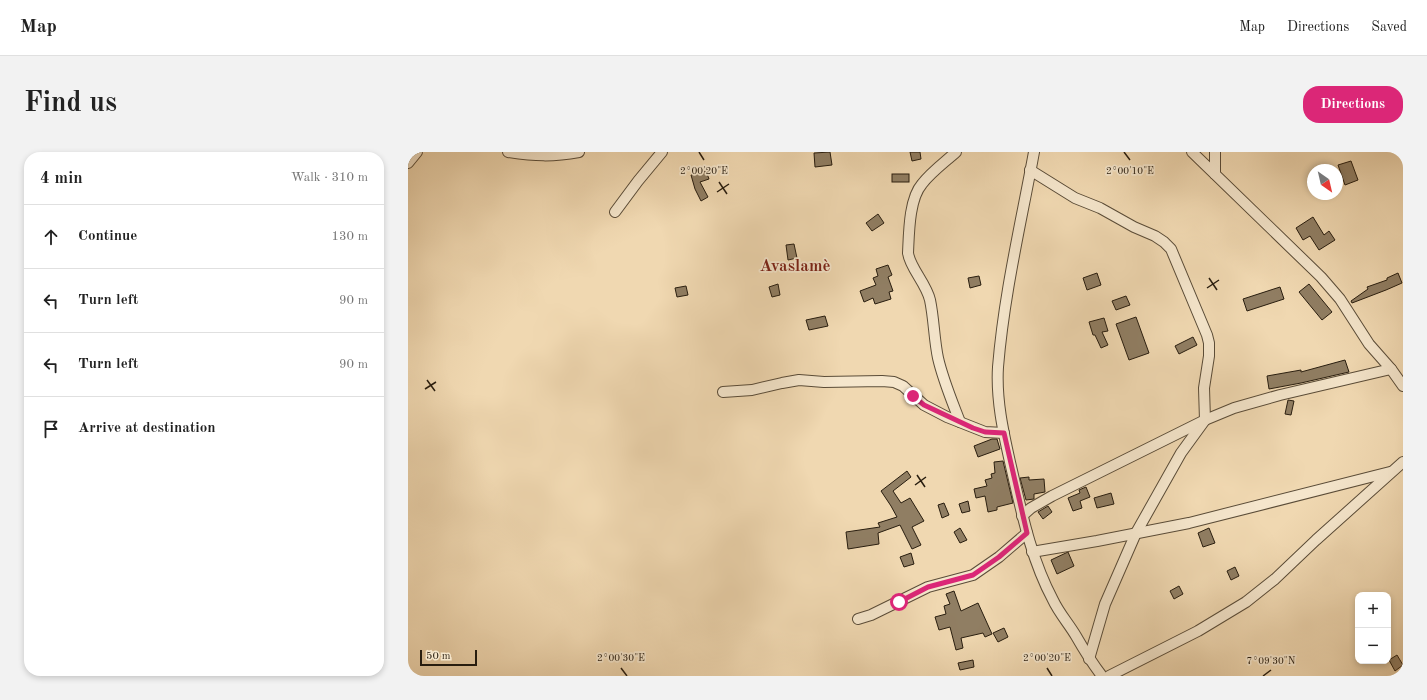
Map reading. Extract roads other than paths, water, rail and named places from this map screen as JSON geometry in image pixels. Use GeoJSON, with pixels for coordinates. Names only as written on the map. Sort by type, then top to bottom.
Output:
{"type":"FeatureCollection","features":[{"type":"Feature","properties":{"kind":"street"},"geometry":{"type":"LineString","coordinates":[[408,163],[417,152]]}},
{"type":"Feature","properties":{"kind":"street"},"geometry":{"type":"LineString","coordinates":[[508,152],[539,156],[564,155],[579,152]]}},
{"type":"Feature","properties":{"kind":"street"},"geometry":{"type":"LineString","coordinates":[[615,212],[662,152]]}},
{"type":"Feature","properties":{"kind":"street"},"geometry":{"type":"LineString","coordinates":[[956,152],[921,184],[915,196],[911,214],[908,253],[909,259],[923,281],[930,299],[938,357],[960,422]]}},
{"type":"Feature","properties":{"kind":"street"},"geometry":{"type":"LineString","coordinates":[[1034,152],[1009,278],[998,367],[998,402],[1022,516],[1032,552],[1053,602],[1089,659],[1102,676]]}},
{"type":"Feature","properties":{"kind":"street"},"geometry":{"type":"LineString","coordinates":[[1192,152],[1321,277],[1340,299],[1369,344],[1391,368],[1403,386]]}},
{"type":"Feature","properties":{"kind":"street"},"geometry":{"type":"LineString","coordinates":[[1214,152],[1215,174]]}},
{"type":"Feature","properties":{"kind":"street"},"geometry":{"type":"LineString","coordinates":[[1030,170],[1075,198],[1104,211],[1134,228],[1155,236],[1164,242],[1171,249],[1209,343],[1209,356],[1204,388],[1205,420],[1181,453],[1136,533],[1106,604],[1089,659]]}},
{"type":"Feature","properties":{"kind":"street"},"geometry":{"type":"LineString","coordinates":[[1022,516],[1031,508],[1052,496],[1205,420],[1234,408],[1391,368]]}},
{"type":"Feature","properties":{"kind":"street"},"geometry":{"type":"LineString","coordinates":[[723,392],[752,390],[782,382],[798,380],[824,382],[894,382],[903,386],[924,405],[960,422],[985,432],[1004,433]]}},
{"type":"Feature","properties":{"kind":"street"},"geometry":{"type":"LineString","coordinates":[[1109,676],[1198,631],[1246,602],[1275,580],[1390,472],[1403,462]]}},
{"type":"Feature","properties":{"kind":"street"},"geometry":{"type":"LineString","coordinates":[[1032,552],[1189,523],[1390,472]]}},
{"type":"Feature","properties":{"kind":"street"},"geometry":{"type":"LineString","coordinates":[[858,619],[871,615],[928,587],[973,575],[999,557],[1027,533]]}},
{"type":"Feature","properties":{"kind":"district","name":"Avaslamè"},"geometry":{"type":"Point","coordinates":[795,265]}}]}
